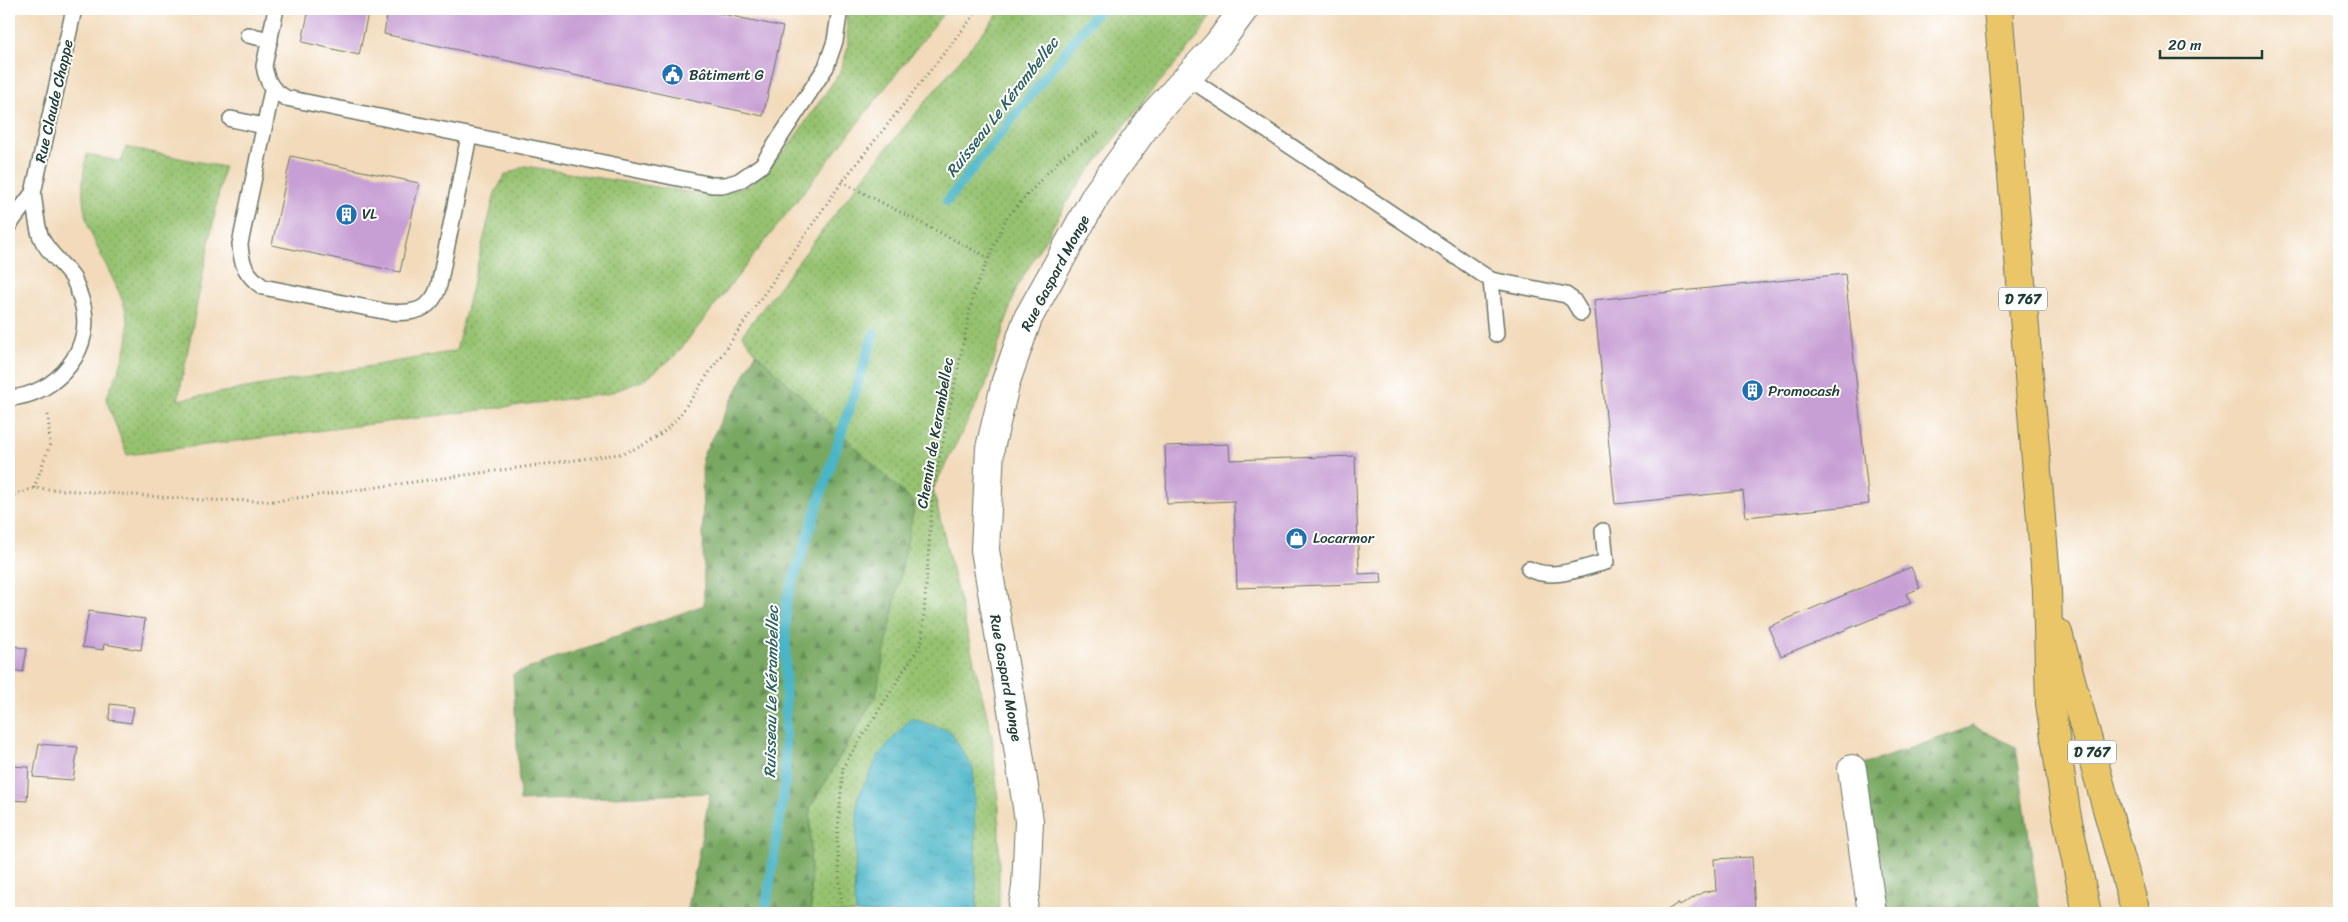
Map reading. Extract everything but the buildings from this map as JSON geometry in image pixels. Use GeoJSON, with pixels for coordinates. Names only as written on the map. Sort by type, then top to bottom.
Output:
{"type":"FeatureCollection","features":[{"type":"Feature","properties":{"kind":"main road","name":"D 767"},"geometry":{"type":"LineString","coordinates":[[1998,9],[2047,590],[2050,703],[2066,812],[2087,913]]}},
{"type":"Feature","properties":{"kind":"main road","name":"D 767"},"geometry":{"type":"LineString","coordinates":[[2047,590],[2136,913]]}},
{"type":"Feature","properties":{"kind":"street","name":"Rue Gaspard Monge"},"geometry":{"type":"LineString","coordinates":[[1022,913],[1026,887],[1029,822],[985,550],[990,448],[1006,381],[1028,318],[1096,195],[1155,114],[1218,44],[1244,9]]}},
{"type":"Feature","properties":{"kind":"street"},"geometry":{"type":"LineString","coordinates":[[1852,769],[1872,913]]}},
{"type":"Feature","properties":{"kind":"lane","name":"Rue Claude Chappe"},"geometry":{"type":"LineString","coordinates":[[33,194],[74,9]]}},
{"type":"Feature","properties":{"kind":"lane"},"geometry":{"type":"LineString","coordinates":[[276,9],[264,66],[265,76],[272,90],[286,98],[712,185],[726,185],[739,181],[762,165],[826,67],[835,41],[840,9]]}},
{"type":"Feature","properties":{"kind":"lane"},"geometry":{"type":"LineString","coordinates":[[248,35],[270,40]]}},
{"type":"Feature","properties":{"kind":"lane"},"geometry":{"type":"LineString","coordinates":[[1187,77],[1491,280],[1566,295],[1573,300],[1581,313]]}},
{"type":"Feature","properties":{"kind":"lane"},"geometry":{"type":"LineString","coordinates":[[272,90],[240,244],[243,268],[263,287],[388,312],[404,313],[422,309],[435,298],[469,136]]}},
{"type":"Feature","properties":{"kind":"lane"},"geometry":{"type":"LineString","coordinates":[[231,119],[264,126]]}},
{"type":"Feature","properties":{"kind":"lane"},"geometry":{"type":"LineString","coordinates":[[9,225],[33,194]]}},
{"type":"Feature","properties":{"kind":"lane"},"geometry":{"type":"LineString","coordinates":[[9,398],[23,398],[47,388],[66,372],[79,350],[85,326],[82,301],[72,277],[56,259],[40,236],[33,194]]}},
{"type":"Feature","properties":{"kind":"lane"},"geometry":{"type":"LineString","coordinates":[[1491,280],[1496,334]]}},
{"type":"Feature","properties":{"kind":"lane"},"geometry":{"type":"LineString","coordinates":[[1529,569],[1539,574],[1552,576],[1606,562],[1603,530]]}},
{"type":"Feature","properties":{"kind":"path"},"geometry":{"type":"LineString","coordinates":[[9,496],[34,488],[204,500],[275,501],[619,454],[641,448],[661,435],[679,416],[842,182],[979,9]]}},
{"type":"Feature","properties":{"kind":"path","name":"Chemin de Kerambellec"},"geometry":{"type":"LineString","coordinates":[[842,913],[837,841],[843,767],[922,642],[933,489],[974,291],[1007,217],[1062,157],[1108,127]]}},
{"type":"Feature","properties":{"kind":"path"},"geometry":{"type":"LineString","coordinates":[[842,182],[989,258]]}},
{"type":"Feature","properties":{"kind":"path"},"geometry":{"type":"LineString","coordinates":[[34,488],[50,444],[47,388]]}},
{"type":"Feature","properties":{"kind":"green space"},"geometry":{"type":"Polygon","coordinates":[[[846,9],[947,9],[676,355],[644,380],[607,394],[127,455],[106,399],[125,353],[128,323],[121,298],[95,243],[86,216],[83,203],[83,188],[87,154],[121,162],[126,147],[224,167],[178,400],[456,351],[495,193],[505,175],[525,166],[700,194],[718,193],[749,186],[788,147],[841,71],[848,46],[846,9]]]}},
{"type":"Feature","properties":{"kind":"green space"},"geometry":{"type":"Polygon","coordinates":[[[1002,9],[1214,9],[1198,37],[1142,103],[1073,192],[1016,289],[986,385],[933,489],[992,737],[999,808],[999,913],[811,913],[810,808],[876,695],[756,353],[742,335],[873,165],[1002,9]]]}},
{"type":"Feature","properties":{"kind":"green space"},"geometry":{"type":"Polygon","coordinates":[[[756,353],[915,504],[876,695],[810,808],[811,913],[687,913],[710,793],[520,801],[513,674],[704,605],[702,457],[756,353]]]}},
{"type":"Feature","properties":{"kind":"green space"},"geometry":{"type":"Polygon","coordinates":[[[1973,726],[2016,747],[2040,913],[1872,913],[1852,769],[1973,726]]]}},
{"type":"Feature","properties":{"kind":"water"},"geometry":{"type":"Polygon","coordinates":[[[911,718],[950,731],[973,768],[977,913],[857,913],[854,901],[858,797],[880,753],[911,718]]]}},
{"type":"Feature","properties":{"kind":"waterway","name":"Ruisseau Le Kérambellec"},"geometry":{"type":"LineString","coordinates":[[947,201],[1099,9]]}},
{"type":"Feature","properties":{"kind":"waterway","name":"Ruisseau Le Kérambellec"},"geometry":{"type":"LineString","coordinates":[[765,913],[785,785],[786,602],[874,333]]}},
{"type":"Feature","properties":{"kind":"place","name":"Bâtiment G"},"geometry":{"type":"Point","coordinates":[673,75]}},
{"type":"Feature","properties":{"kind":"place","name":"VL"},"geometry":{"type":"Point","coordinates":[346,214]}},
{"type":"Feature","properties":{"kind":"place","name":"Promocash"},"geometry":{"type":"Point","coordinates":[1752,391]}},
{"type":"Feature","properties":{"kind":"place","name":"Locarmor"},"geometry":{"type":"Point","coordinates":[1297,538]}}]}
